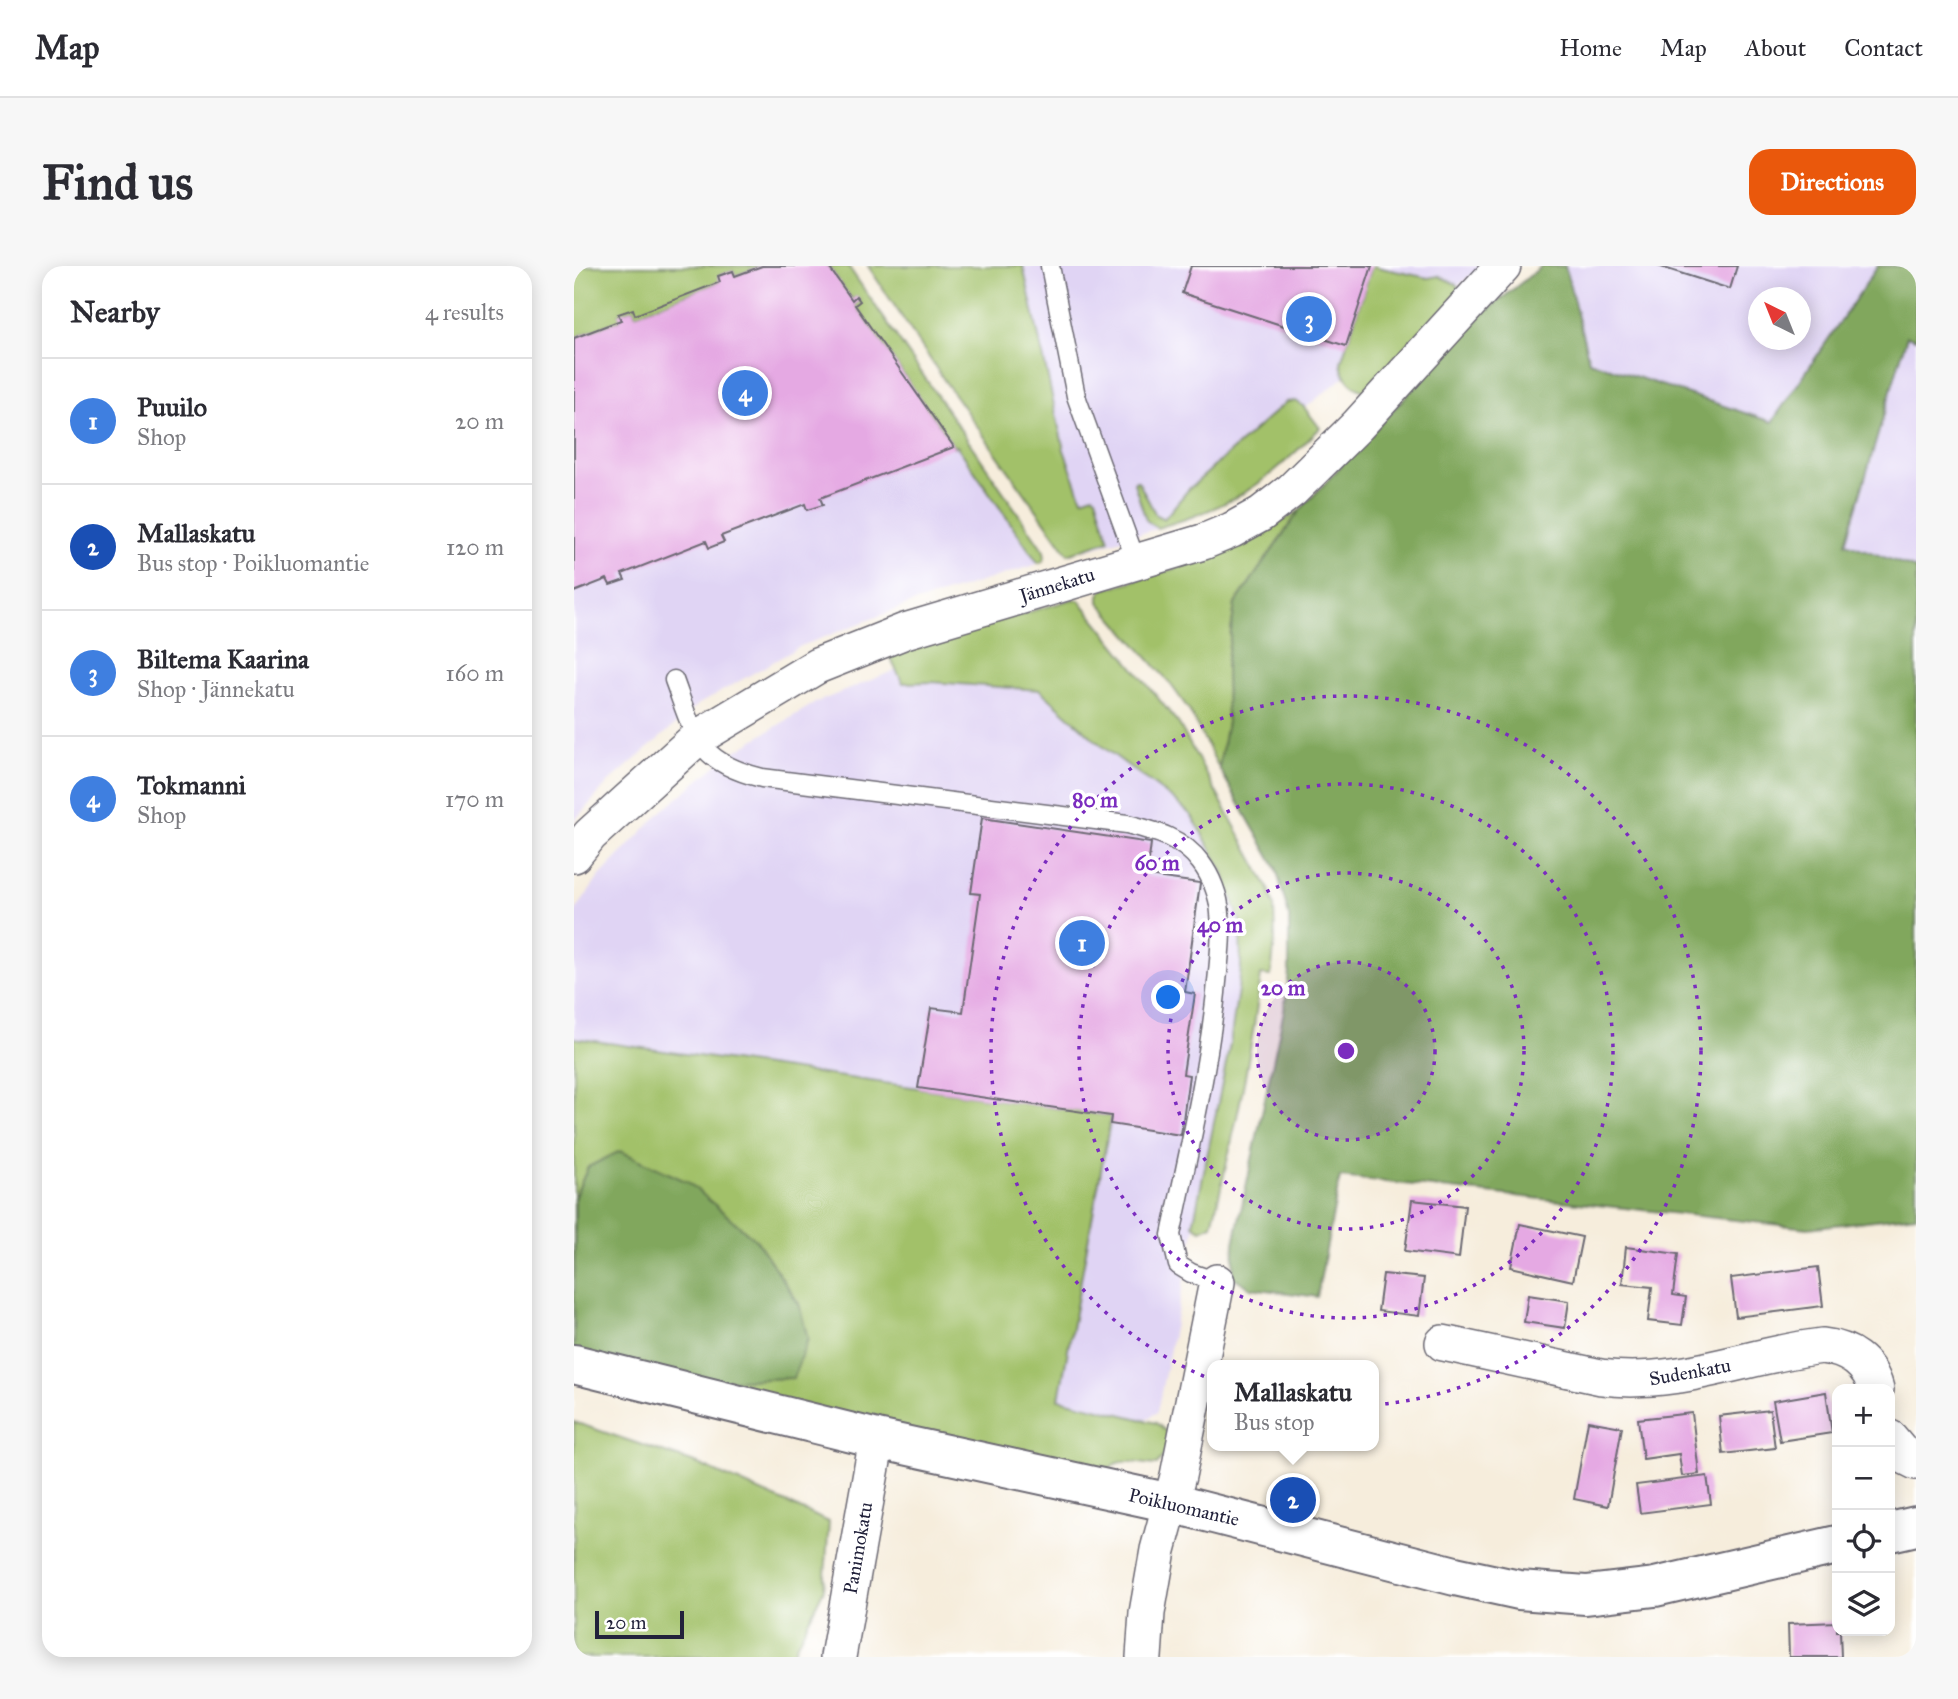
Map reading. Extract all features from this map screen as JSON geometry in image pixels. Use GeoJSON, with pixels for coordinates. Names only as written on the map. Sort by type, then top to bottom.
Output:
{"type":"FeatureCollection","features":[{"type":"Feature","properties":{"kind":"street","name":"Jännekatu"},"geometry":{"type":"LineString","coordinates":[[574,855],[590,835],[697,738],[817,666],[905,631],[1203,542],[1261,514],[1292,490],[1357,426],[1490,271]]}},
{"type":"Feature","properties":{"kind":"street"},"geometry":{"type":"LineString","coordinates":[[1144,1657],[1147,1614],[1156,1562],[1217,1282]]}},
{"type":"Feature","properties":{"kind":"street","name":"Sudenkatu"},"geometry":{"type":"LineString","coordinates":[[1443,1343],[1626,1381],[1680,1376],[1822,1346],[1840,1348],[1854,1354],[1867,1368],[1874,1384]]}},
{"type":"Feature","properties":{"kind":"street","name":"Poikluomantie"},"geometry":{"type":"LineString","coordinates":[[574,1364],[877,1439],[1171,1503],[1519,1590],[1586,1595],[1655,1587],[1832,1546]]}},
{"type":"Feature","properties":{"kind":"street","name":"Panimokatu"},"geometry":{"type":"LineString","coordinates":[[838,1657],[877,1439]]}},
{"type":"Feature","properties":{"kind":"street"},"geometry":{"type":"LineString","coordinates":[[1895,1444],[1906,1457],[1916,1462]]}},
{"type":"Feature","properties":{"kind":"street"},"geometry":{"type":"LineString","coordinates":[[1895,1531],[1916,1527]]}},
{"type":"Feature","properties":{"kind":"lane"},"geometry":{"type":"LineString","coordinates":[[1051,266],[1076,396],[1136,561]]}},
{"type":"Feature","properties":{"kind":"lane"},"geometry":{"type":"LineString","coordinates":[[674,680],[697,738],[709,754],[724,766],[761,778],[1127,824],[1157,832],[1182,844],[1201,863],[1213,884],[1220,913],[1219,964],[1210,1049],[1171,1235],[1178,1265],[1191,1273],[1217,1282]]}},
{"type":"Feature","properties":{"kind":"shaded area"},"geometry":{"type":"Polygon","coordinates":[[[741,266],[836,266],[1041,563],[910,604],[801,646],[699,704],[609,782],[574,821],[574,330],[741,266]]]}},
{"type":"Feature","properties":{"kind":"shaded area"},"geometry":{"type":"Polygon","coordinates":[[[881,266],[1483,266],[1245,456],[1193,518],[1071,554],[881,266]]]}},
{"type":"Feature","properties":{"kind":"shaded area"},"geometry":{"type":"Polygon","coordinates":[[[1565,266],[1878,266],[1772,422],[1589,361],[1565,266]]]}},
{"type":"Feature","properties":{"kind":"shaded area"},"geometry":{"type":"Polygon","coordinates":[[[1907,336],[1916,339],[1916,569],[1846,543],[1907,336]]]}},
{"type":"Feature","properties":{"kind":"shaded area"},"geometry":{"type":"Polygon","coordinates":[[[1075,614],[1165,747],[1244,913],[1246,977],[1157,1412],[1109,1444],[574,1310],[574,913],[599,877],[662,811],[729,755],[815,703],[925,658],[1075,614]]]}},
{"type":"Feature","properties":{"kind":"green space"},"geometry":{"type":"Polygon","coordinates":[[[574,266],[762,266],[735,276],[733,271],[719,276],[720,282],[635,315],[633,309],[619,314],[621,320],[574,338],[574,266]]]}},
{"type":"Feature","properties":{"kind":"green space"},"geometry":{"type":"Polygon","coordinates":[[[828,266],[848,266],[1044,551],[1045,558],[1041,563],[1038,563],[957,446],[954,447],[855,305],[860,301],[856,297],[852,300],[828,266]]]}},
{"type":"Feature","properties":{"kind":"green space"},"geometry":{"type":"Polygon","coordinates":[[[868,266],[1023,266],[1064,450],[1082,499],[1093,495],[1096,497],[1109,540],[1068,554],[944,380],[868,266]]]}},
{"type":"Feature","properties":{"kind":"green space"},"geometry":{"type":"Polygon","coordinates":[[[1372,266],[1428,278],[1439,276],[1456,284],[1462,295],[1367,392],[1349,381],[1341,362],[1372,266]]]}},
{"type":"Feature","properties":{"kind":"green space"},"geometry":{"type":"Polygon","coordinates":[[[1542,266],[1565,266],[1589,361],[1772,422],[1878,266],[1916,266],[1916,339],[1907,336],[1846,543],[1916,569],[1916,1215],[1808,1228],[1340,1177],[1317,1297],[1251,1288],[1233,1277],[1234,1243],[1284,1010],[1289,972],[1289,916],[1276,868],[1219,768],[1227,722],[1226,666],[1235,604],[1300,510],[1480,316],[1542,266]]]}},
{"type":"Feature","properties":{"kind":"green space"},"geometry":{"type":"Polygon","coordinates":[[[1296,401],[1320,428],[1265,479],[1228,502],[1184,520],[1157,528],[1146,520],[1134,483],[1136,481],[1156,515],[1164,519],[1188,490],[1286,402],[1296,401]]]}},
{"type":"Feature","properties":{"kind":"green space"},"geometry":{"type":"Polygon","coordinates":[[[1300,510],[1235,604],[1226,666],[1227,722],[1219,768],[1189,710],[1169,682],[1099,602],[1099,595],[1102,590],[1217,556],[1260,536],[1300,510]]]}},
{"type":"Feature","properties":{"kind":"green space"},"geometry":{"type":"Polygon","coordinates":[[[1073,599],[1079,600],[1179,724],[1269,889],[1274,906],[1275,939],[1271,976],[1261,975],[1234,1132],[1212,1225],[1201,1230],[1193,1225],[1230,1044],[1241,969],[1240,921],[1223,871],[1192,816],[1103,747],[1040,690],[932,682],[903,683],[889,656],[907,648],[1073,599]]]}},
{"type":"Feature","properties":{"kind":"green space"},"geometry":{"type":"Polygon","coordinates":[[[574,1038],[1111,1116],[1059,1399],[1156,1423],[1169,1434],[1165,1453],[1157,1465],[1118,1463],[1106,1472],[1101,1481],[688,1382],[576,1273],[574,1276],[574,1038]]]}},
{"type":"Feature","properties":{"kind":"green space"},"geometry":{"type":"Polygon","coordinates":[[[620,1151],[688,1182],[757,1241],[799,1304],[808,1339],[793,1378],[688,1382],[574,1352],[575,1196],[588,1167],[620,1151]]]}},
{"type":"Feature","properties":{"kind":"green space"},"geometry":{"type":"Polygon","coordinates":[[[574,1422],[698,1464],[829,1522],[824,1589],[793,1657],[574,1657],[574,1422]]]}},
{"type":"Feature","properties":{"kind":"building"},"geometry":{"type":"Polygon","coordinates":[[[762,266],[828,266],[852,300],[856,296],[860,301],[855,305],[954,447],[820,498],[823,505],[807,510],[805,504],[721,536],[724,542],[709,548],[706,541],[622,574],[625,580],[610,585],[607,579],[574,592],[574,338],[621,320],[618,314],[633,309],[635,315],[720,282],[718,276],[733,271],[735,276],[762,266]]]}},
{"type":"Feature","properties":{"kind":"building"},"geometry":{"type":"Polygon","coordinates":[[[1191,266],[1372,266],[1346,346],[1182,293],[1191,266]]]}},
{"type":"Feature","properties":{"kind":"building"},"geometry":{"type":"Polygon","coordinates":[[[1658,266],[1737,266],[1730,289],[1658,266]]]}},
{"type":"Feature","properties":{"kind":"building"},"geometry":{"type":"Polygon","coordinates":[[[982,818],[1151,843],[1147,876],[1200,883],[1185,992],[1195,994],[1183,1074],[1189,1075],[1181,1135],[1110,1124],[1111,1116],[918,1088],[931,1008],[963,1012],[980,894],[971,893],[982,818]]]}},
{"type":"Feature","properties":{"kind":"building"},"geometry":{"type":"Polygon","coordinates":[[[1412,1200],[1465,1206],[1459,1258],[1405,1251],[1412,1200]]]}},
{"type":"Feature","properties":{"kind":"building"},"geometry":{"type":"Polygon","coordinates":[[[1520,1224],[1582,1237],[1573,1281],[1511,1267],[1520,1224]]]}},
{"type":"Feature","properties":{"kind":"building"},"geometry":{"type":"Polygon","coordinates":[[[1626,1247],[1678,1254],[1673,1295],[1686,1297],[1682,1325],[1648,1321],[1652,1287],[1622,1284],[1626,1247]]]}},
{"type":"Feature","properties":{"kind":"building"},"geometry":{"type":"Polygon","coordinates":[[[1818,1267],[1823,1306],[1736,1317],[1731,1278],[1818,1267]]]}},
{"type":"Feature","properties":{"kind":"building"},"geometry":{"type":"Polygon","coordinates":[[[1383,1274],[1424,1278],[1419,1316],[1378,1311],[1383,1274]]]}},
{"type":"Feature","properties":{"kind":"building"},"geometry":{"type":"Polygon","coordinates":[[[1528,1295],[1569,1301],[1565,1328],[1524,1322],[1528,1295]]]}},
{"type":"Feature","properties":{"kind":"building"},"geometry":{"type":"Polygon","coordinates":[[[1826,1392],[1832,1433],[1780,1441],[1773,1401],[1826,1392]]]}},
{"type":"Feature","properties":{"kind":"building"},"geometry":{"type":"Polygon","coordinates":[[[1770,1410],[1775,1448],[1723,1454],[1719,1416],[1770,1410]]]}},
{"type":"Feature","properties":{"kind":"building"},"geometry":{"type":"Polygon","coordinates":[[[1692,1413],[1699,1474],[1682,1476],[1679,1454],[1643,1459],[1638,1419],[1692,1413]]]}},
{"type":"Feature","properties":{"kind":"building"},"geometry":{"type":"Polygon","coordinates":[[[1588,1421],[1622,1427],[1608,1506],[1574,1499],[1588,1421]]]}},
{"type":"Feature","properties":{"kind":"building"},"geometry":{"type":"Polygon","coordinates":[[[1707,1476],[1711,1504],[1640,1513],[1636,1485],[1707,1476]]]}},
{"type":"Feature","properties":{"kind":"building"},"geometry":{"type":"Polygon","coordinates":[[[1832,1622],[1832,1636],[1840,1636],[1841,1657],[1789,1657],[1788,1624],[1832,1622]]]}},
{"type":"Feature","properties":{"kind":"place","name":"Biltema Kaarina"},"geometry":{"type":"Point","coordinates":[1309,319]}},
{"type":"Feature","properties":{"kind":"place","name":"Tokmanni"},"geometry":{"type":"Point","coordinates":[745,393]}},
{"type":"Feature","properties":{"kind":"place","name":"Puuilo"},"geometry":{"type":"Point","coordinates":[1082,943]}},
{"type":"Feature","properties":{"kind":"place","name":"Mallaskatu"},"geometry":{"type":"Point","coordinates":[1293,1500]}}]}
